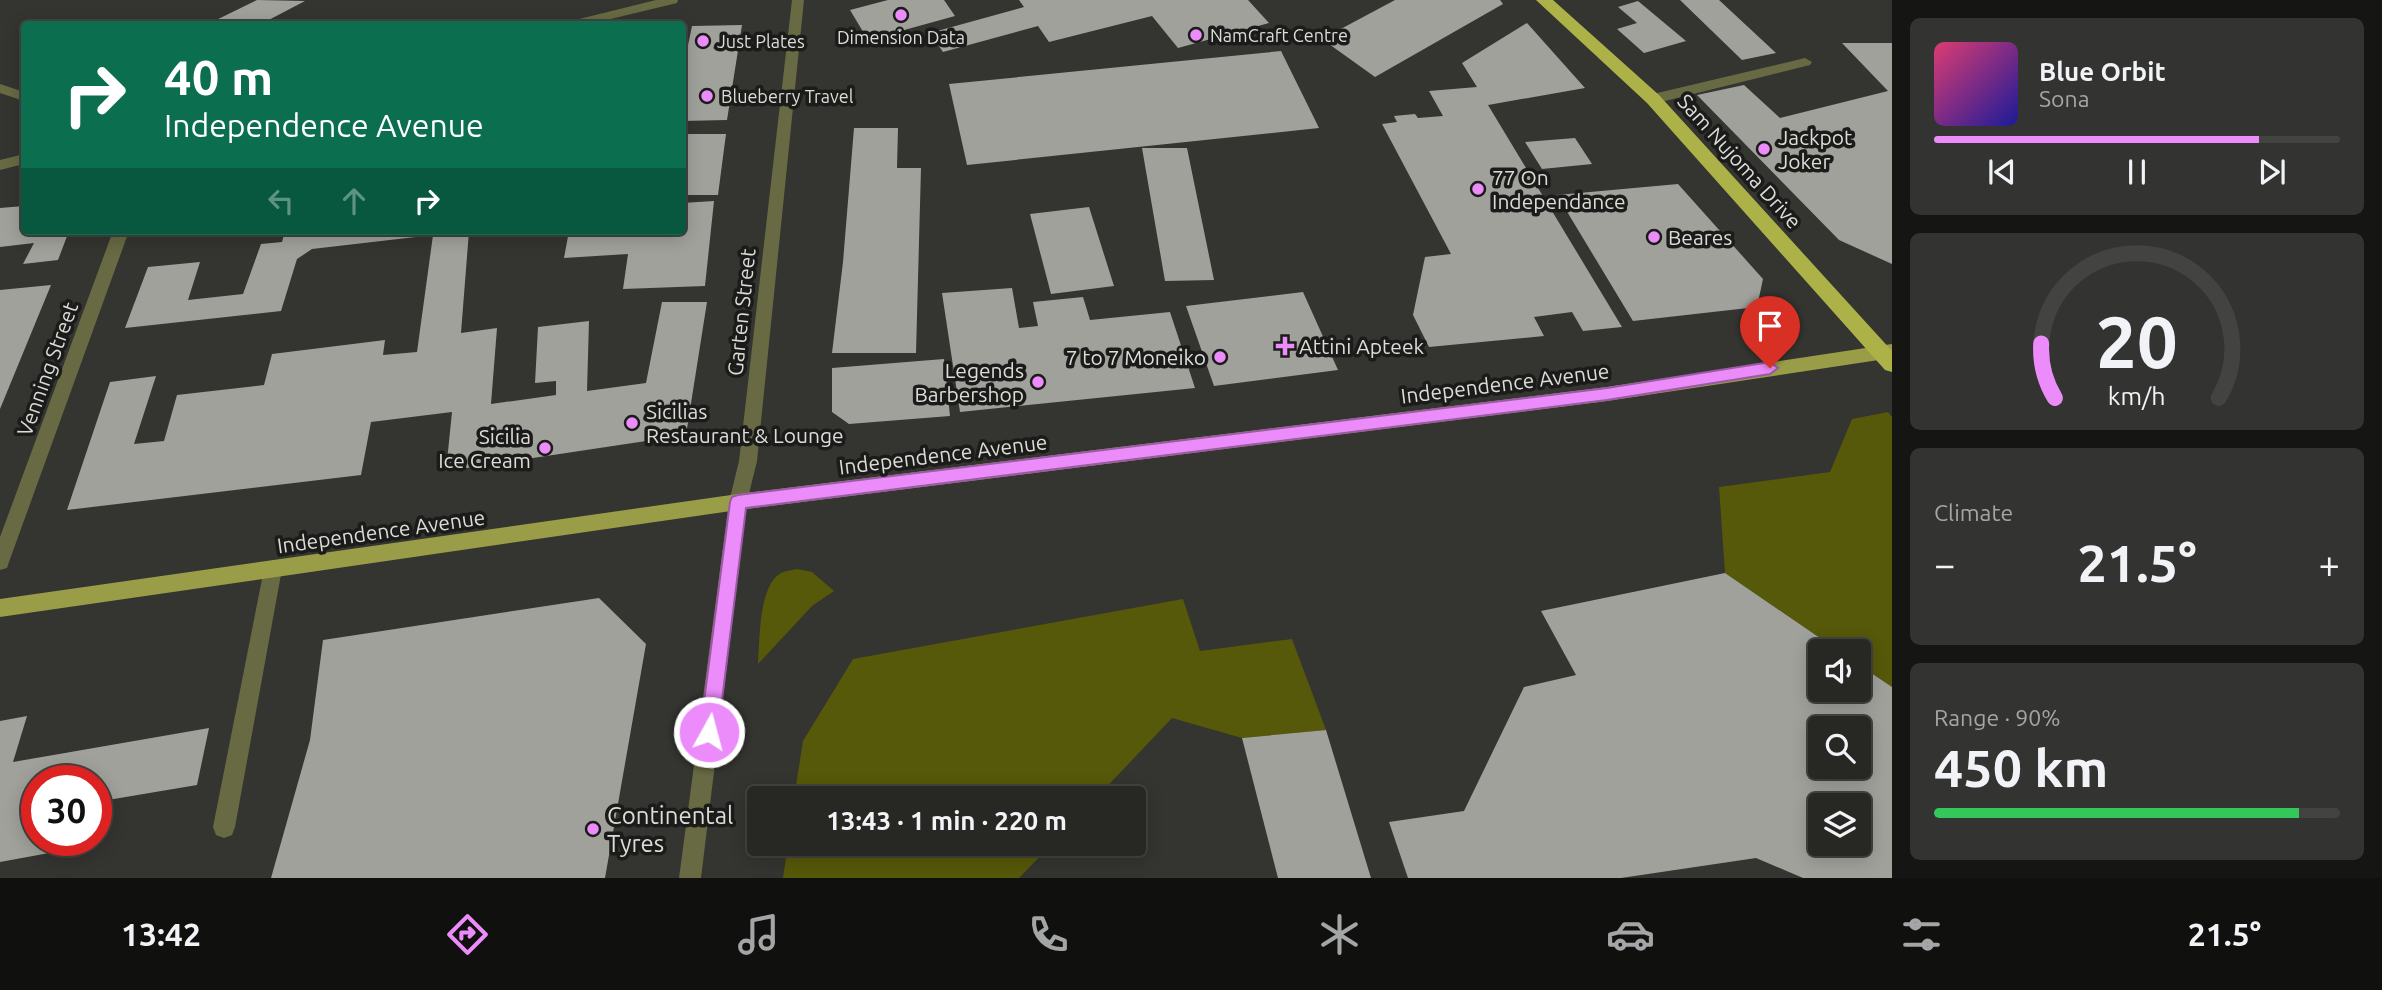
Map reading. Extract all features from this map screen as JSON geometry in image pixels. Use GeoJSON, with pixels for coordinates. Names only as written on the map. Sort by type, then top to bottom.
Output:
{"type":"FeatureCollection","features":[{"type":"Feature","properties":{"kind":"highway","name":"Sam Nujoma Drive"},"geometry":{"type":"LineString","coordinates":[[1544,0],[1654,99],[1889,356]]}},
{"type":"Feature","properties":{"kind":"main road","name":"Independence Avenue"},"geometry":{"type":"LineString","coordinates":[[0,608],[738,502],[1607,394],[1889,356]]}},
{"type":"Feature","properties":{"kind":"street"},"geometry":{"type":"LineString","coordinates":[[588,21],[672,0]]}},
{"type":"Feature","properties":{"kind":"street","name":"Garten Street"},"geometry":{"type":"LineString","coordinates":[[690,878],[738,502],[748,461],[798,0]]}},
{"type":"Feature","properties":{"kind":"street"},"geometry":{"type":"LineString","coordinates":[[1654,99],[1805,62]]}},
{"type":"Feature","properties":{"kind":"street"},"geometry":{"type":"LineString","coordinates":[[0,88],[21,96]]}},
{"type":"Feature","properties":{"kind":"street"},"geometry":{"type":"LineString","coordinates":[[0,165],[21,160]]}},
{"type":"Feature","properties":{"kind":"street","name":"Venning Street"},"geometry":{"type":"LineString","coordinates":[[0,562],[120,235]]}},
{"type":"Feature","properties":{"kind":"street"},"geometry":{"type":"LineString","coordinates":[[223,827],[273,569]]}},
{"type":"Feature","properties":{"kind":"shaded area"},"geometry":{"type":"Polygon","coordinates":[[[1888,412],[1892,417],[1892,687],[1871,672],[1871,639],[1821,639],[1725,573],[1719,487],[1830,472],[1852,419],[1888,412]]]}},
{"type":"Feature","properties":{"kind":"shaded area"},"geometry":{"type":"Polygon","coordinates":[[[797,569],[812,572],[834,591],[812,606],[758,664],[762,615],[768,589],[781,573],[797,569]]]}},
{"type":"Feature","properties":{"kind":"shaded area"},"geometry":{"type":"Polygon","coordinates":[[[1183,599],[1200,651],[1292,639],[1326,730],[1242,738],[1172,718],[1107,786],[796,786],[803,741],[853,659],[1183,599]]]}},
{"type":"Feature","properties":{"kind":"shaded area"},"geometry":{"type":"Polygon","coordinates":[[[786,856],[1040,856],[1019,878],[783,878],[786,856]]]}},
{"type":"Feature","properties":{"kind":"building"},"geometry":{"type":"Polygon","coordinates":[[[257,0],[305,1],[267,21],[214,21],[257,0]]]}},
{"type":"Feature","properties":{"kind":"building"},"geometry":{"type":"Polygon","coordinates":[[[888,0],[944,0],[955,16],[868,40],[850,10],[888,0]]]}},
{"type":"Feature","properties":{"kind":"building"},"geometry":{"type":"Polygon","coordinates":[[[1019,0],[1248,0],[1269,23],[1178,48],[1152,16],[1049,42],[1038,26],[943,52],[930,33],[1024,7],[1019,0]]]}},
{"type":"Feature","properties":{"kind":"building"},"geometry":{"type":"Polygon","coordinates":[[[1395,0],[1500,0],[1503,4],[1375,77],[1322,39],[1395,0]]]}},
{"type":"Feature","properties":{"kind":"building"},"geometry":{"type":"Polygon","coordinates":[[[1680,0],[1719,0],[1776,53],[1742,60],[1680,0]]]}},
{"type":"Feature","properties":{"kind":"building"},"geometry":{"type":"Polygon","coordinates":[[[1638,1],[1686,41],[1644,53],[1617,29],[1637,23],[1618,7],[1638,1]]]}},
{"type":"Feature","properties":{"kind":"building","name":"77 On Independance"},"geometry":{"type":"Polygon","coordinates":[[[1527,23],[1585,88],[1488,105],[1622,327],[1583,331],[1572,312],[1534,317],[1544,336],[1429,347],[1413,315],[1425,257],[1451,254],[1382,124],[1397,122],[1394,116],[1443,116],[1429,91],[1477,87],[1462,63],[1527,23]]]}},
{"type":"Feature","properties":{"kind":"building"},"geometry":{"type":"Polygon","coordinates":[[[742,25],[727,120],[686,121],[686,55],[692,26],[742,25]]]}},
{"type":"Feature","properties":{"kind":"building"},"geometry":{"type":"Polygon","coordinates":[[[1842,43],[1892,43],[1892,264],[1839,240],[1697,95],[1744,85],[1780,118],[1888,91],[1842,43]]]}},
{"type":"Feature","properties":{"kind":"building"},"geometry":{"type":"Polygon","coordinates":[[[1281,51],[1319,128],[967,165],[949,84],[1281,51]]]}},
{"type":"Feature","properties":{"kind":"building"},"geometry":{"type":"Polygon","coordinates":[[[854,128],[898,128],[897,168],[921,168],[916,353],[832,353],[854,128]]]}},
{"type":"Feature","properties":{"kind":"building"},"geometry":{"type":"Polygon","coordinates":[[[686,134],[726,134],[718,195],[686,195],[686,134]]]}},
{"type":"Feature","properties":{"kind":"building"},"geometry":{"type":"Polygon","coordinates":[[[1575,138],[1592,164],[1542,169],[1525,142],[1575,138]]]}},
{"type":"Feature","properties":{"kind":"building"},"geometry":{"type":"Polygon","coordinates":[[[1142,148],[1187,148],[1214,280],[1165,281],[1142,148]]]}},
{"type":"Feature","properties":{"kind":"building","name":"Beares"},"geometry":{"type":"Polygon","coordinates":[[[1678,184],[1763,279],[1757,307],[1633,321],[1557,195],[1678,184]]]}},
{"type":"Feature","properties":{"kind":"building"},"geometry":{"type":"Polygon","coordinates":[[[714,201],[705,286],[623,289],[628,254],[564,258],[568,235],[686,235],[686,203],[714,201]]]}},
{"type":"Feature","properties":{"kind":"building"},"geometry":{"type":"Polygon","coordinates":[[[21,206],[21,235],[67,235],[58,260],[23,264],[34,243],[0,247],[0,208],[21,206]]]}},
{"type":"Feature","properties":{"kind":"building"},"geometry":{"type":"Polygon","coordinates":[[[1089,207],[1114,286],[1051,294],[1030,214],[1089,207]]]}},
{"type":"Feature","properties":{"kind":"building"},"geometry":{"type":"Polygon","coordinates":[[[284,235],[433,235],[312,249],[297,259],[281,311],[125,328],[148,267],[200,262],[188,300],[243,294],[261,244],[282,242],[284,235]]]}},
{"type":"Feature","properties":{"kind":"building"},"geometry":{"type":"Polygon","coordinates":[[[433,235],[469,235],[461,333],[497,328],[491,404],[556,395],[556,381],[535,383],[538,327],[589,321],[587,391],[646,383],[662,302],[707,302],[686,435],[446,471],[452,412],[371,422],[361,475],[67,510],[110,382],[156,376],[134,444],[164,441],[177,395],[264,385],[272,354],[385,340],[383,355],[417,352],[433,235]]]}},
{"type":"Feature","properties":{"kind":"building"},"geometry":{"type":"Polygon","coordinates":[[[51,285],[0,409],[0,290],[51,285]]]}},
{"type":"Feature","properties":{"kind":"building"},"geometry":{"type":"Polygon","coordinates":[[[1012,288],[1019,328],[1038,326],[1033,302],[1083,297],[1090,320],[1170,312],[1195,388],[960,412],[942,293],[1012,288]]]}},
{"type":"Feature","properties":{"kind":"building"},"geometry":{"type":"Polygon","coordinates":[[[1303,292],[1338,370],[1214,386],[1186,306],[1303,292]]]}},
{"type":"Feature","properties":{"kind":"building"},"geometry":{"type":"Polygon","coordinates":[[[944,359],[950,416],[849,424],[832,412],[832,368],[944,359]]]}},
{"type":"Feature","properties":{"kind":"building"},"geometry":{"type":"Polygon","coordinates":[[[1725,573],[1821,639],[1808,639],[1808,702],[1871,702],[1871,673],[1892,687],[1892,878],[1803,878],[1756,858],[1621,878],[1408,878],[1389,822],[1464,811],[1524,687],[1576,675],[1541,611],[1725,573]]]}},
{"type":"Feature","properties":{"kind":"building"},"geometry":{"type":"Polygon","coordinates":[[[599,598],[646,644],[605,878],[271,878],[310,740],[323,640],[599,598]]]}},
{"type":"Feature","properties":{"kind":"building"},"geometry":{"type":"Polygon","coordinates":[[[27,716],[13,762],[209,728],[197,785],[112,799],[112,765],[21,765],[21,856],[33,856],[0,862],[0,721],[27,716]]]}},
{"type":"Feature","properties":{"kind":"building"},"geometry":{"type":"Polygon","coordinates":[[[1326,730],[1371,878],[1278,878],[1242,738],[1326,730]]]}},
{"type":"Feature","properties":{"kind":"place","name":"Dimension Data"},"geometry":{"type":"Point","coordinates":[901,15]}},
{"type":"Feature","properties":{"kind":"place","name":"NamCraft Centre"},"geometry":{"type":"Point","coordinates":[1196,35]}},
{"type":"Feature","properties":{"kind":"place","name":"Just Plates"},"geometry":{"type":"Point","coordinates":[703,41]}},
{"type":"Feature","properties":{"kind":"place","name":"Blueberry Travel"},"geometry":{"type":"Point","coordinates":[707,96]}},
{"type":"Feature","properties":{"kind":"place","name":"Jackpot Joker"},"geometry":{"type":"Point","coordinates":[1764,149]}},
{"type":"Feature","properties":{"kind":"place","name":"77 On Independance"},"geometry":{"type":"Point","coordinates":[1478,189]}},
{"type":"Feature","properties":{"kind":"place","name":"Beares"},"geometry":{"type":"Point","coordinates":[1654,237]}},
{"type":"Feature","properties":{"kind":"place","name":"Attini Apteek"},"geometry":{"type":"Point","coordinates":[1285,346]}},
{"type":"Feature","properties":{"kind":"place","name":"7 to 7 Moneiko"},"geometry":{"type":"Point","coordinates":[1220,357]}},
{"type":"Feature","properties":{"kind":"place","name":"Legends Barbershop"},"geometry":{"type":"Point","coordinates":[1038,382]}},
{"type":"Feature","properties":{"kind":"place","name":"Sicilias Restaurant & Lounge"},"geometry":{"type":"Point","coordinates":[632,423]}},
{"type":"Feature","properties":{"kind":"place","name":"Sicilia Ice Cream"},"geometry":{"type":"Point","coordinates":[545,448]}},
{"type":"Feature","properties":{"kind":"place","name":"Continental Tyres"},"geometry":{"type":"Point","coordinates":[593,829]}},
{"type":"Feature","properties":{"kind":"route"},"geometry":{"type":"LineString","coordinates":[[709,732],[738,502],[1607,394],[1770,368]]}}]}
